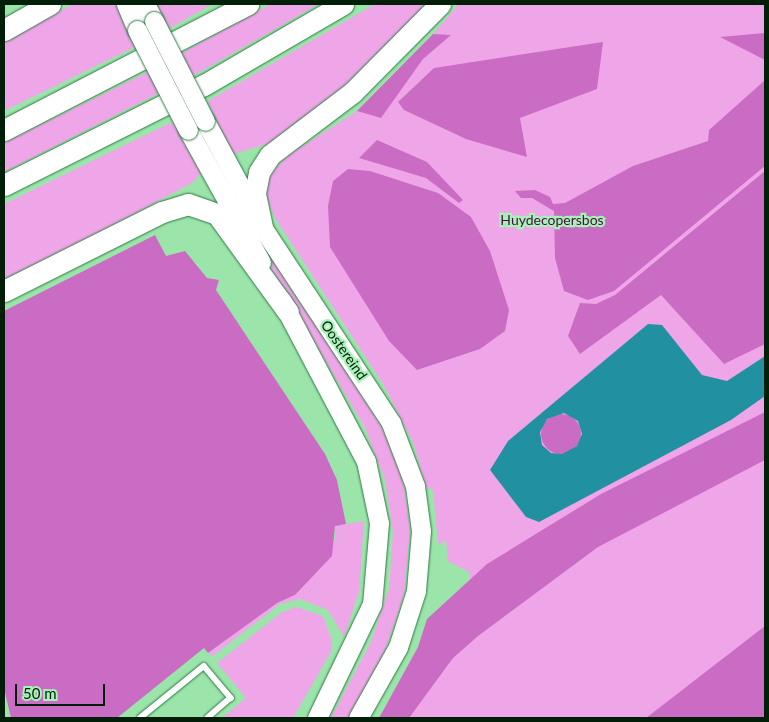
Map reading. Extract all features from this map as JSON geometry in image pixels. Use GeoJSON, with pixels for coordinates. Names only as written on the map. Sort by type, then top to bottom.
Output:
{"type":"FeatureCollection","features":[{"type":"Feature","properties":{"kind":"highway"},"geometry":{"type":"LineString","coordinates":[[4,30],[50,4]]}},
{"type":"Feature","properties":{"kind":"highway"},"geometry":{"type":"LineString","coordinates":[[4,130],[248,4]]}},
{"type":"Feature","properties":{"kind":"highway"},"geometry":{"type":"LineString","coordinates":[[4,185],[204,85],[343,4]]}},
{"type":"Feature","properties":{"kind":"highway"},"geometry":{"type":"LineString","coordinates":[[262,227],[256,192],[259,172],[270,155],[359,87],[440,4]]}},
{"type":"Feature","properties":{"kind":"highway"},"geometry":{"type":"LineString","coordinates":[[4,291],[162,212],[188,204],[217,214],[288,312]]}},
{"type":"Feature","properties":{"kind":"main road","name":"Oostereind"},"geometry":{"type":"LineString","coordinates":[[126,4],[137,30],[188,130],[288,312],[366,461],[379,523],[372,604],[317,718]]}},
{"type":"Feature","properties":{"kind":"main road","name":"Oostereind"},"geometry":{"type":"LineString","coordinates":[[145,4],[262,227],[382,408],[404,452],[415,486],[421,531],[416,591],[394,657],[358,718]]}},
{"type":"Feature","properties":{"kind":"lane"},"geometry":{"type":"LineString","coordinates":[[140,718],[204,666],[232,698],[208,718]]}},
{"type":"Feature","properties":{"kind":"green space"},"geometry":{"type":"Polygon","coordinates":[[[73,4],[117,4],[135,47],[4,111],[4,41],[73,4]]]}},
{"type":"Feature","properties":{"kind":"green space"},"geometry":{"type":"Polygon","coordinates":[[[153,4],[213,4],[170,28],[153,4]]]}},
{"type":"Feature","properties":{"kind":"green space"},"geometry":{"type":"Polygon","coordinates":[[[271,4],[319,4],[200,72],[4,172],[4,143],[142,75],[271,4]]]}},
{"type":"Feature","properties":{"kind":"green space"},"geometry":{"type":"Polygon","coordinates":[[[375,4],[434,4],[374,67],[273,142],[231,155],[208,101],[375,4]]]}},
{"type":"Feature","properties":{"kind":"green space","name":"Huydecopersbos"},"geometry":{"type":"Polygon","coordinates":[[[459,4],[765,4],[765,718],[384,718],[471,585],[469,572],[448,561],[446,541],[438,544],[433,490],[426,487],[413,442],[383,384],[275,218],[266,194],[270,175],[286,157],[357,111],[409,62],[459,4]]]}},
{"type":"Feature","properties":{"kind":"green space"},"geometry":{"type":"Polygon","coordinates":[[[172,122],[202,172],[192,183],[4,283],[4,204],[172,122]]]}},
{"type":"Feature","properties":{"kind":"green space"},"geometry":{"type":"Polygon","coordinates":[[[226,173],[268,250],[380,424],[403,479],[410,530],[404,595],[385,650],[349,718],[331,718],[371,642],[389,589],[393,532],[385,480],[365,428],[263,254],[226,173]]]}},
{"type":"Feature","properties":{"kind":"green space"},"geometry":{"type":"Polygon","coordinates":[[[364,521],[359,592],[344,637],[328,610],[300,599],[280,604],[213,656],[208,653],[276,603],[295,595],[335,540],[335,526],[364,521]]]}},
{"type":"Feature","properties":{"kind":"green space"},"geometry":{"type":"Polygon","coordinates":[[[297,607],[323,616],[332,640],[331,652],[293,718],[222,718],[246,698],[217,663],[282,612],[297,607]]]}},
{"type":"Feature","properties":{"kind":"shaded area"},"geometry":{"type":"Polygon","coordinates":[[[765,33],[765,60],[720,37],[765,33]]]}},
{"type":"Feature","properties":{"kind":"shaded area"},"geometry":{"type":"Polygon","coordinates":[[[433,34],[451,35],[423,59],[381,118],[357,111],[433,34]]]}},
{"type":"Feature","properties":{"kind":"shaded area"},"geometry":{"type":"Polygon","coordinates":[[[603,42],[597,89],[520,118],[527,157],[466,139],[404,110],[398,102],[434,68],[603,42]]]}},
{"type":"Feature","properties":{"kind":"shaded area"},"geometry":{"type":"Polygon","coordinates":[[[765,80],[765,166],[614,291],[588,300],[564,291],[555,258],[554,211],[532,198],[521,198],[515,191],[535,190],[550,197],[553,204],[565,203],[633,166],[708,141],[709,130],[765,80]]]}},
{"type":"Feature","properties":{"kind":"shaded area"},"geometry":{"type":"Polygon","coordinates":[[[377,140],[427,162],[463,200],[459,203],[426,178],[359,158],[377,140]]]}},
{"type":"Feature","properties":{"kind":"shaded area"},"geometry":{"type":"Polygon","coordinates":[[[348,169],[370,171],[438,193],[471,217],[490,251],[509,310],[505,331],[480,349],[417,370],[389,341],[330,247],[328,206],[333,181],[348,169]]]}},
{"type":"Feature","properties":{"kind":"shaded area"},"geometry":{"type":"Polygon","coordinates":[[[765,171],[765,344],[724,364],[661,295],[580,354],[568,336],[580,303],[596,304],[615,295],[765,171]]]}},
{"type":"Feature","properties":{"kind":"shaded area"},"geometry":{"type":"Polygon","coordinates":[[[155,235],[166,256],[185,251],[207,278],[219,280],[216,290],[325,454],[337,480],[346,524],[335,526],[332,556],[295,595],[277,603],[208,653],[204,648],[117,718],[11,718],[4,688],[4,311],[155,235]]]}},
{"type":"Feature","properties":{"kind":"shaded area"},"geometry":{"type":"Polygon","coordinates":[[[765,412],[765,460],[598,547],[478,636],[453,658],[409,718],[379,718],[418,647],[427,619],[487,564],[601,494],[765,412]]]}},
{"type":"Feature","properties":{"kind":"shaded area"},"geometry":{"type":"Polygon","coordinates":[[[557,414],[565,414],[572,417],[578,423],[581,434],[578,445],[572,451],[565,454],[557,454],[550,451],[544,445],[541,438],[541,430],[544,423],[550,417],[557,414]]]}},
{"type":"Feature","properties":{"kind":"shaded area"},"geometry":{"type":"Polygon","coordinates":[[[765,626],[765,718],[646,718],[765,626]]]}},
{"type":"Feature","properties":{"kind":"water"},"geometry":{"type":"Polygon","coordinates":[[[648,324],[662,325],[702,375],[727,381],[765,356],[765,396],[731,420],[539,522],[526,517],[490,470],[508,441],[648,324]],[[564,413],[547,419],[540,432],[542,445],[551,453],[562,454],[577,446],[582,434],[578,421],[564,413]]]}}]}
